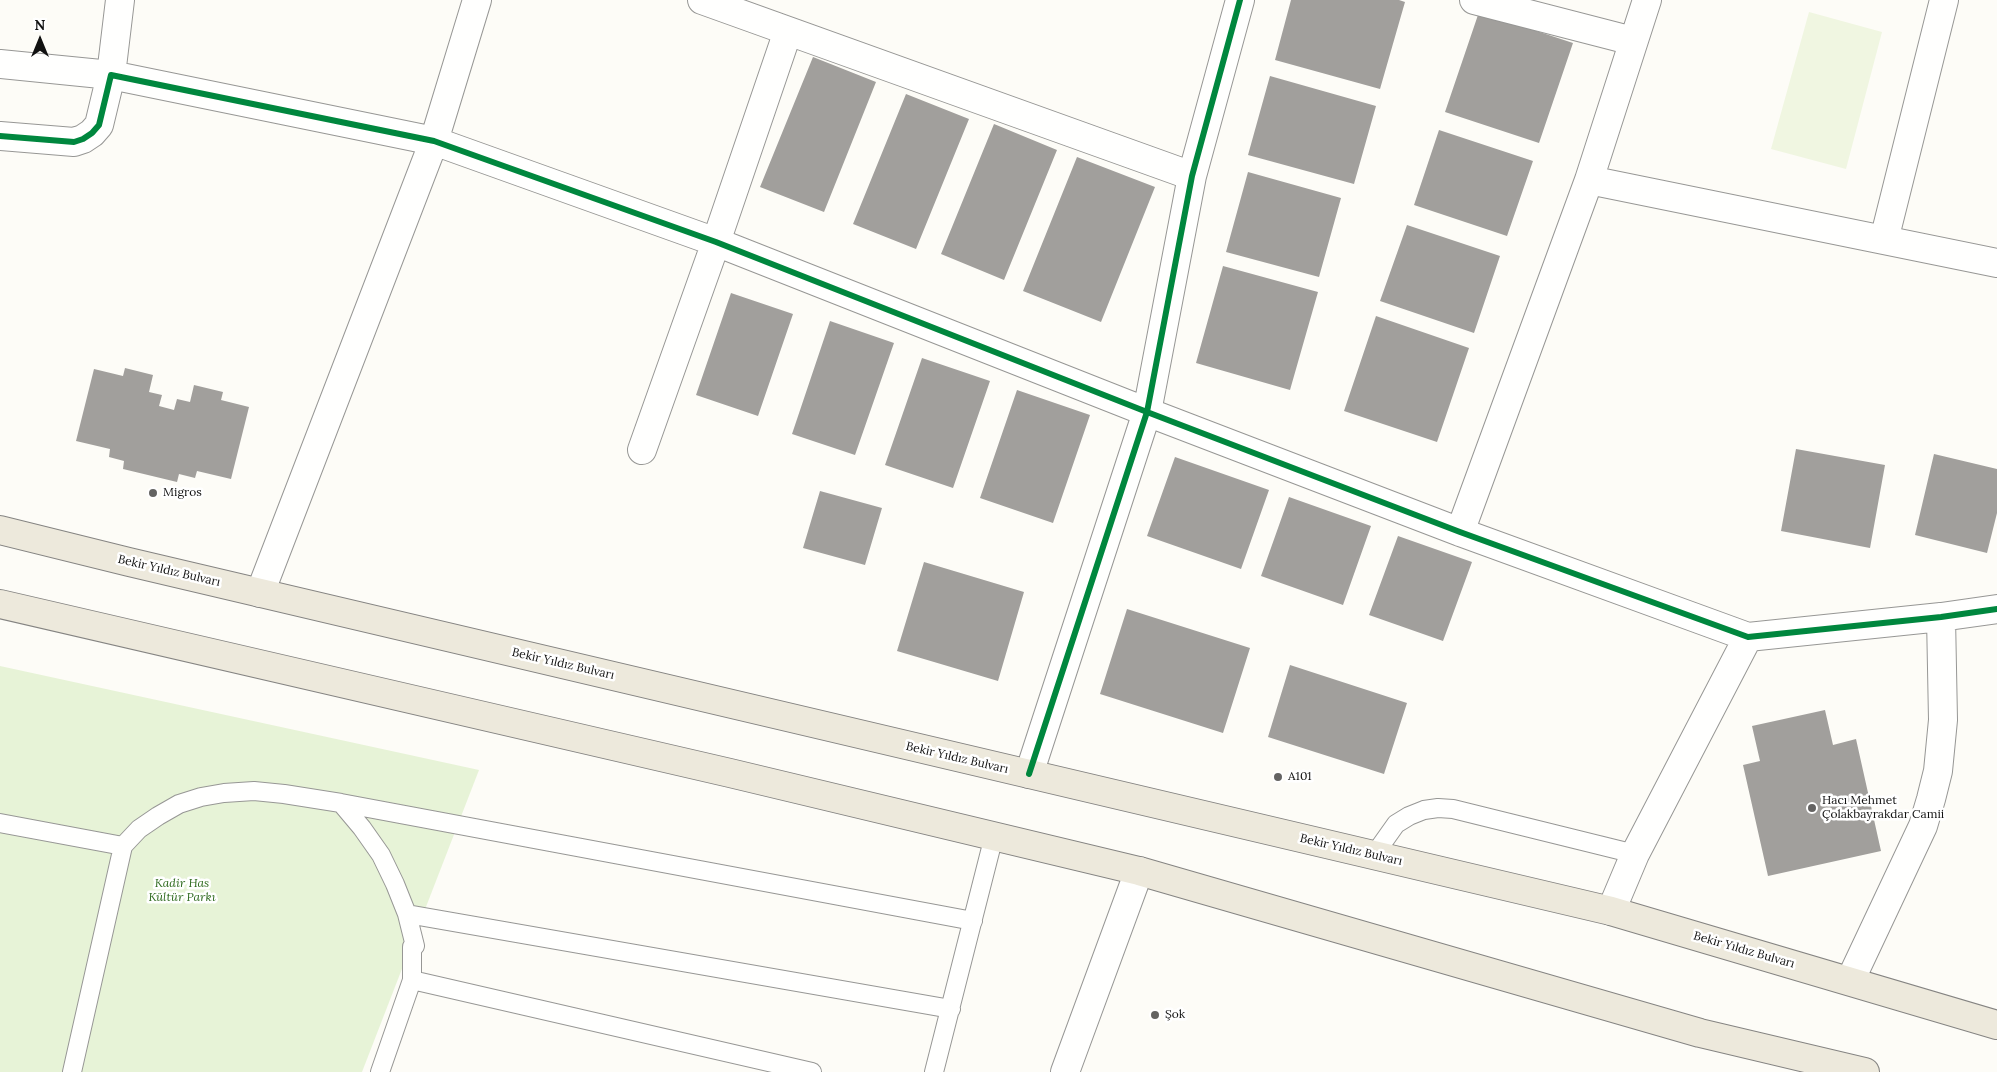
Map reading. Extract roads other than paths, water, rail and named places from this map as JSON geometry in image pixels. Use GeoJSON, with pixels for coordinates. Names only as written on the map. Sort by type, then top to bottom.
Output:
{"type":"FeatureCollection","features":[{"type":"Feature","properties":{"kind":"main road","name":"Bekir Yıldız Bulvarı"},"geometry":{"type":"LineString","coordinates":[[0,530],[1611,911],[1997,1025]]}},
{"type":"Feature","properties":{"kind":"main road"},"geometry":{"type":"LineString","coordinates":[[0,604],[730,772],[1139,871],[1700,1033],[1865,1072]]}},
{"type":"Feature","properties":{"kind":"street"},"geometry":{"type":"LineString","coordinates":[[0,136],[74,142],[92,133],[99,125],[111,75],[120,0]]}},
{"type":"Feature","properties":{"kind":"street"},"geometry":{"type":"LineString","coordinates":[[260,593],[434,141],[477,0]]}},
{"type":"Feature","properties":{"kind":"street"},"geometry":{"type":"LineString","coordinates":[[702,0],[734,6],[788,30],[1192,176]]}},
{"type":"Feature","properties":{"kind":"street"},"geometry":{"type":"LineString","coordinates":[[1028,774],[1147,412],[1192,176],[1240,0]]}},
{"type":"Feature","properties":{"kind":"street"},"geometry":{"type":"LineString","coordinates":[[1474,0],[1633,41]]}},
{"type":"Feature","properties":{"kind":"street"},"geometry":{"type":"LineString","coordinates":[[1460,532],[1589,180],[1647,0]]}},
{"type":"Feature","properties":{"kind":"street"},"geometry":{"type":"LineString","coordinates":[[1884,240],[1944,0]]}},
{"type":"Feature","properties":{"kind":"street"},"geometry":{"type":"LineString","coordinates":[[642,450],[716,242],[788,30]]}},
{"type":"Feature","properties":{"kind":"street"},"geometry":{"type":"LineString","coordinates":[[0,64],[111,75],[434,141],[716,242],[1147,412],[1460,532],[1748,638],[1997,609]]}},
{"type":"Feature","properties":{"kind":"street"},"geometry":{"type":"LineString","coordinates":[[1589,180],[1997,263]]}},
{"type":"Feature","properties":{"kind":"street"},"geometry":{"type":"LineString","coordinates":[[1850,981],[1923,826],[1938,772],[1943,720],[1941,617]]}},
{"type":"Feature","properties":{"kind":"street"},"geometry":{"type":"LineString","coordinates":[[1611,911],[1634,854],[1748,638]]}},
{"type":"Feature","properties":{"kind":"street"},"geometry":{"type":"LineString","coordinates":[[1065,1072],[1139,871]]}},
{"type":"Feature","properties":{"kind":"lane"},"geometry":{"type":"LineString","coordinates":[[72,1072],[123,846],[139,829],[158,816],[179,804],[201,797],[254,791],[341,803],[973,920]]}},
{"type":"Feature","properties":{"kind":"lane"},"geometry":{"type":"LineString","coordinates":[[341,803],[381,855],[396,884],[407,914],[415,946],[412,947],[412,980],[380,1072]]}},
{"type":"Feature","properties":{"kind":"lane"},"geometry":{"type":"LineString","coordinates":[[1374,855],[1396,824],[1424,810],[1438,808],[1453,809],[1634,854]]}},
{"type":"Feature","properties":{"kind":"lane"},"geometry":{"type":"LineString","coordinates":[[0,823],[123,846]]}},
{"type":"Feature","properties":{"kind":"lane"},"geometry":{"type":"LineString","coordinates":[[934,1072],[994,836]]}},
{"type":"Feature","properties":{"kind":"lane"},"geometry":{"type":"LineString","coordinates":[[407,914],[951,1009]]}},
{"type":"Feature","properties":{"kind":"lane"},"geometry":{"type":"LineString","coordinates":[[412,980],[812,1072]]}},
{"type":"Feature","properties":{"kind":"place","name":"Migros"},"geometry":{"type":"Point","coordinates":[153,493]}},
{"type":"Feature","properties":{"kind":"place","name":"A101"},"geometry":{"type":"Point","coordinates":[1278,777]}},
{"type":"Feature","properties":{"kind":"place","name":"Hacı Mehmet Çolakbayrakdar Camii"},"geometry":{"type":"Point","coordinates":[1812,808]}},
{"type":"Feature","properties":{"kind":"place","name":"Şok"},"geometry":{"type":"Point","coordinates":[1155,1015]}},
{"type":"Feature","properties":{"kind":"park label","name":"Kadir Has Kültür Parkı"},"geometry":{"type":"Point","coordinates":[182,891]}}]}
